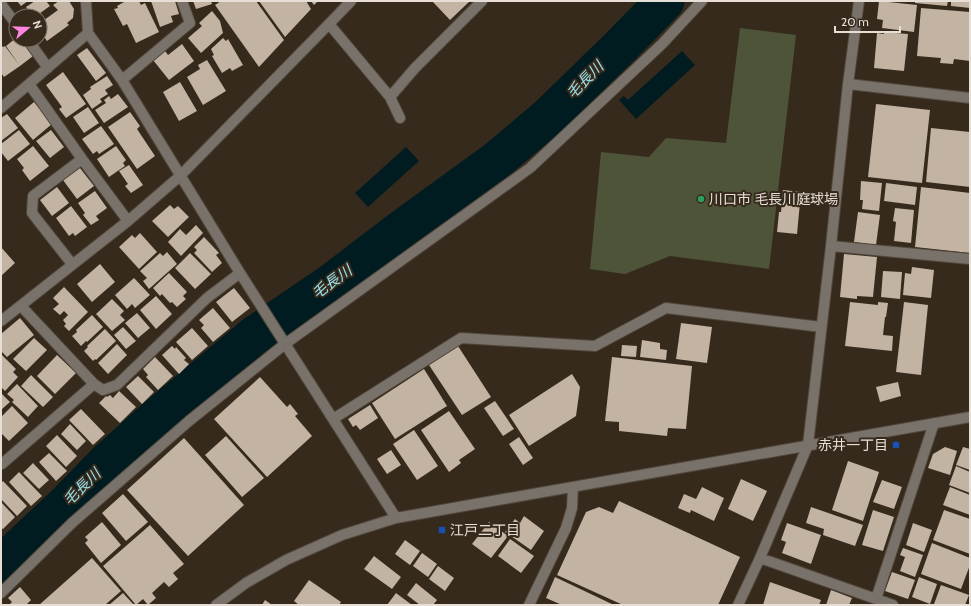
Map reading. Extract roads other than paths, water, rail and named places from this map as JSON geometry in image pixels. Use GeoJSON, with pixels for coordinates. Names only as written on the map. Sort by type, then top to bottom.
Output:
{"type":"FeatureCollection","features":[{"type":"Feature","properties":{"kind":"street"},"geometry":{"type":"LineString","coordinates":[[86,1],[88,33],[122,80],[240,273],[396,518]]}},
{"type":"Feature","properties":{"kind":"street"},"geometry":{"type":"LineString","coordinates":[[122,80],[190,23],[182,1]]}},
{"type":"Feature","properties":{"kind":"street"},"geometry":{"type":"LineString","coordinates":[[1,321],[128,221],[180,176],[351,1]]}},
{"type":"Feature","properties":{"kind":"street"},"geometry":{"type":"LineString","coordinates":[[390,97],[415,68],[482,1]]}},
{"type":"Feature","properties":{"kind":"street"},"geometry":{"type":"LineString","coordinates":[[1,593],[72,523],[189,421],[285,344],[530,168],[662,44],[702,1]]}},
{"type":"Feature","properties":{"kind":"street"},"geometry":{"type":"LineString","coordinates":[[738,605],[760,558],[808,445],[848,84],[859,1]]}},
{"type":"Feature","properties":{"kind":"street"},"geometry":{"type":"LineString","coordinates":[[1,4],[8,13]]}},
{"type":"Feature","properties":{"kind":"street"},"geometry":{"type":"LineString","coordinates":[[329,24],[390,97],[400,118]]}},
{"type":"Feature","properties":{"kind":"street"},"geometry":{"type":"LineString","coordinates":[[1,108],[88,33]]}},
{"type":"Feature","properties":{"kind":"street"},"geometry":{"type":"LineString","coordinates":[[34,48],[48,68]]}},
{"type":"Feature","properties":{"kind":"street"},"geometry":{"type":"LineString","coordinates":[[30,84],[82,159],[128,221]]}},
{"type":"Feature","properties":{"kind":"street"},"geometry":{"type":"LineString","coordinates":[[848,84],[970,98]]}},
{"type":"Feature","properties":{"kind":"street"},"geometry":{"type":"LineString","coordinates":[[72,264],[32,213],[33,196],[82,159]]}},
{"type":"Feature","properties":{"kind":"street"},"geometry":{"type":"LineString","coordinates":[[831,246],[970,259]]}},
{"type":"Feature","properties":{"kind":"street"},"geometry":{"type":"LineString","coordinates":[[21,306],[94,384],[103,390],[117,385],[207,298],[240,273]]}},
{"type":"Feature","properties":{"kind":"street"},"geometry":{"type":"LineString","coordinates":[[333,419],[461,338],[595,346],[666,308],[821,326]]}},
{"type":"Feature","properties":{"kind":"street"},"geometry":{"type":"LineString","coordinates":[[1,463],[2,464],[94,384]]}},
{"type":"Feature","properties":{"kind":"street"},"geometry":{"type":"LineString","coordinates":[[216,605],[246,583],[286,560],[342,535],[396,518],[970,417]]}},
{"type":"Feature","properties":{"kind":"street"},"geometry":{"type":"LineString","coordinates":[[876,599],[934,423]]}},
{"type":"Feature","properties":{"kind":"street"},"geometry":{"type":"LineString","coordinates":[[529,605],[566,528],[572,508],[573,487]]}},
{"type":"Feature","properties":{"kind":"street"},"geometry":{"type":"LineString","coordinates":[[760,558],[893,605]]}},
{"type":"Feature","properties":{"kind":"water"},"geometry":{"type":"Polygon","coordinates":[[[682,51],[695,65],[636,119],[619,100],[624,96],[628,100],[682,51]]]}},
{"type":"Feature","properties":{"kind":"water"},"geometry":{"type":"Polygon","coordinates":[[[406,147],[419,161],[368,207],[355,193],[406,147]]]}},
{"type":"Feature","properties":{"kind":"waterway","name":"毛長川"},"geometry":{"type":"LineString","coordinates":[[1,565],[65,505],[106,463],[155,419],[255,335],[330,284],[402,229],[497,160],[548,117],[665,1]]}},
{"type":"Feature","properties":{"kind":"place","name":"川口市 毛長川庭球場"},"geometry":{"type":"Point","coordinates":[701,199]}},
{"type":"Feature","properties":{"kind":"place","name":"赤井一丁目"},"geometry":{"type":"Point","coordinates":[896,445]}},
{"type":"Feature","properties":{"kind":"place","name":"江戸二丁目"},"geometry":{"type":"Point","coordinates":[442,530]}}]}
